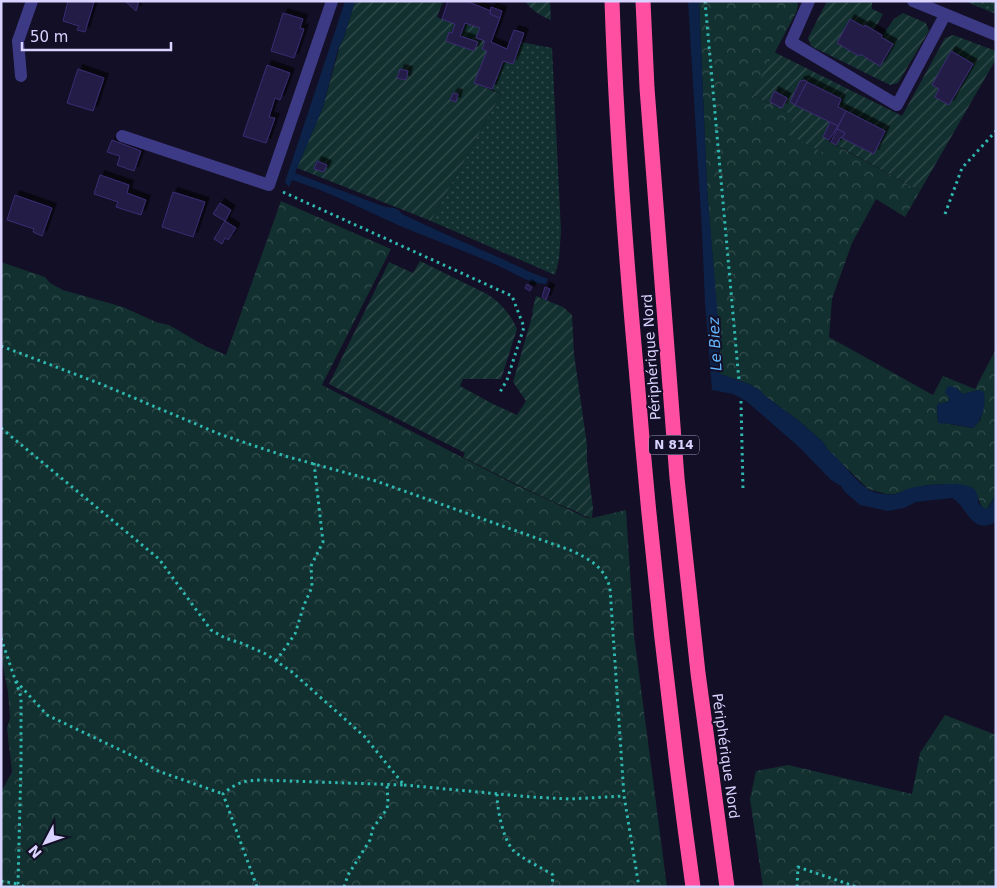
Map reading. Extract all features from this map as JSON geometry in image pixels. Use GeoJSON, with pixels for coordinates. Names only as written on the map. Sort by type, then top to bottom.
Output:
{"type":"FeatureCollection","features":[{"type":"Feature","properties":{"kind":"highway","name":"Périphérique Nord"},"geometry":{"type":"LineString","coordinates":[[612,1],[615,89],[623,215],[645,480],[693,887]]}},
{"type":"Feature","properties":{"kind":"highway","name":"Périphérique Nord"},"geometry":{"type":"LineString","coordinates":[[643,1],[647,88],[677,478],[698,672],[727,887]]}},
{"type":"Feature","properties":{"kind":"street"},"geometry":{"type":"LineString","coordinates":[[21,76],[18,41],[32,1]]}},
{"type":"Feature","properties":{"kind":"street"},"geometry":{"type":"LineString","coordinates":[[122,136],[269,185],[332,1]]}},
{"type":"Feature","properties":{"kind":"street"},"geometry":{"type":"LineString","coordinates":[[809,1],[791,42],[896,105],[944,15]]}},
{"type":"Feature","properties":{"kind":"street"},"geometry":{"type":"LineString","coordinates":[[913,1],[996,35]]}},
{"type":"Feature","properties":{"kind":"path"},"geometry":{"type":"LineString","coordinates":[[705,1],[739,381]]}},
{"type":"Feature","properties":{"kind":"path"},"geometry":{"type":"LineString","coordinates":[[945,214],[962,168],[996,131]]}},
{"type":"Feature","properties":{"kind":"path"},"geometry":{"type":"LineString","coordinates":[[269,185],[512,296],[524,327],[507,380],[500,392]]}},
{"type":"Feature","properties":{"kind":"path"},"geometry":{"type":"LineString","coordinates":[[1,346],[100,384],[222,435],[285,456],[376,481],[586,557],[606,576],[610,588],[624,796],[639,887]]}},
{"type":"Feature","properties":{"kind":"path"},"geometry":{"type":"LineString","coordinates":[[741,401],[744,490]]}},
{"type":"Feature","properties":{"kind":"path"},"geometry":{"type":"LineString","coordinates":[[1,428],[159,559],[211,630],[225,638],[266,654],[300,678],[364,736],[404,785]]}},
{"type":"Feature","properties":{"kind":"path"},"geometry":{"type":"LineString","coordinates":[[276,661],[295,634],[312,587],[311,566],[323,542],[314,463]]}},
{"type":"Feature","properties":{"kind":"path"},"geometry":{"type":"LineString","coordinates":[[1,638],[21,697],[22,763],[18,884]]}},
{"type":"Feature","properties":{"kind":"path"},"geometry":{"type":"LineString","coordinates":[[15,680],[46,716],[135,758],[158,771],[223,794]]}},
{"type":"Feature","properties":{"kind":"path"},"geometry":{"type":"LineString","coordinates":[[223,794],[235,784],[261,780],[404,785],[570,799],[624,796]]}},
{"type":"Feature","properties":{"kind":"path"},"geometry":{"type":"LineString","coordinates":[[344,887],[348,875],[370,840],[373,828],[386,809],[387,785]]}},
{"type":"Feature","properties":{"kind":"path"},"geometry":{"type":"LineString","coordinates":[[223,794],[257,887]]}},
{"type":"Feature","properties":{"kind":"path"},"geometry":{"type":"LineString","coordinates":[[497,794],[497,806],[503,830],[513,850],[553,875],[552,887]]}},
{"type":"Feature","properties":{"kind":"path"},"geometry":{"type":"LineString","coordinates":[[797,887],[798,867],[857,887]]}},
{"type":"Feature","properties":{"kind":"path"},"geometry":{"type":"LineString","coordinates":[[1,881],[25,887]]}},
{"type":"Feature","properties":{"kind":"green space"},"geometry":{"type":"Polygon","coordinates":[[[355,1],[443,1],[437,17],[455,24],[452,33],[449,33],[446,41],[474,51],[477,42],[460,36],[465,23],[480,28],[476,38],[485,41],[482,49],[487,51],[474,83],[501,94],[431,221],[297,168],[323,107],[340,45],[355,1]]]}},
{"type":"Feature","properties":{"kind":"green space"},"geometry":{"type":"Polygon","coordinates":[[[525,1],[550,1],[551,20],[537,13],[525,1]]]}},
{"type":"Feature","properties":{"kind":"green space"},"geometry":{"type":"Polygon","coordinates":[[[699,1],[796,1],[798,4],[797,11],[752,95],[794,116],[786,133],[822,152],[828,141],[920,191],[905,217],[876,199],[852,243],[832,299],[829,337],[933,395],[943,376],[975,389],[996,349],[996,494],[987,509],[985,510],[982,507],[976,492],[971,487],[946,484],[928,485],[895,494],[886,494],[868,489],[828,450],[823,442],[799,421],[749,384],[720,374],[721,363],[707,188],[699,1]],[[956,388],[948,395],[950,398],[947,402],[938,404],[938,422],[973,428],[981,419],[979,390],[963,394],[956,388]]]}},
{"type":"Feature","properties":{"kind":"green space"},"geometry":{"type":"Polygon","coordinates":[[[827,1],[872,1],[872,9],[883,14],[874,30],[865,25],[837,43],[858,56],[860,54],[880,66],[893,44],[881,37],[894,19],[903,13],[926,23],[929,31],[898,83],[890,85],[811,46],[808,38],[827,1]]]}},
{"type":"Feature","properties":{"kind":"green space"},"geometry":{"type":"Polygon","coordinates":[[[964,1],[996,1],[996,14],[964,1]]]}},
{"type":"Feature","properties":{"kind":"green space"},"geometry":{"type":"Polygon","coordinates":[[[953,35],[996,51],[996,59],[920,191],[836,145],[841,137],[874,154],[885,131],[838,107],[841,99],[805,80],[800,81],[790,102],[830,122],[823,136],[829,140],[822,152],[785,133],[794,116],[752,95],[774,52],[902,116],[945,38],[953,35]]]}},
{"type":"Feature","properties":{"kind":"green space"},"geometry":{"type":"Polygon","coordinates":[[[521,42],[552,48],[561,231],[559,259],[555,275],[431,221],[501,94],[492,89],[503,61],[513,64],[521,42]]]}},
{"type":"Feature","properties":{"kind":"green space"},"geometry":{"type":"Polygon","coordinates":[[[281,201],[391,249],[322,385],[514,484],[587,518],[626,510],[634,635],[667,887],[1,887],[1,792],[12,772],[7,728],[10,718],[8,692],[1,657],[1,262],[45,277],[50,283],[63,290],[123,307],[156,322],[169,325],[205,346],[226,355],[281,201]]]}},
{"type":"Feature","properties":{"kind":"green space"},"geometry":{"type":"Polygon","coordinates":[[[420,261],[492,297],[505,309],[512,319],[517,329],[501,379],[463,379],[460,386],[517,415],[526,401],[513,382],[536,296],[563,307],[572,315],[574,354],[587,445],[587,461],[593,508],[592,518],[546,498],[463,457],[465,453],[329,384],[389,262],[413,273],[420,261]]]}},
{"type":"Feature","properties":{"kind":"green space"},"geometry":{"type":"Polygon","coordinates":[[[945,715],[996,735],[996,887],[763,887],[750,799],[756,771],[788,765],[912,794],[920,753],[945,715]]]}},
{"type":"Feature","properties":{"kind":"water"},"geometry":{"type":"Polygon","coordinates":[[[345,1],[355,1],[344,37],[338,49],[323,107],[295,173],[385,207],[397,209],[402,214],[548,279],[546,284],[525,279],[319,190],[292,180],[289,187],[285,182],[345,1]]]}},
{"type":"Feature","properties":{"kind":"water","name":"Le Biez"},"geometry":{"type":"Polygon","coordinates":[[[688,1],[699,1],[707,188],[719,331],[720,374],[760,390],[823,442],[828,450],[857,480],[870,490],[877,493],[896,494],[910,488],[933,485],[953,484],[969,486],[975,490],[978,503],[985,509],[989,507],[996,494],[996,522],[988,525],[975,523],[952,498],[916,502],[904,508],[888,511],[860,505],[841,486],[831,480],[798,446],[746,401],[733,394],[712,390],[705,302],[688,1]]]}},
{"type":"Feature","properties":{"kind":"water"},"geometry":{"type":"Polygon","coordinates":[[[950,386],[963,394],[979,390],[984,392],[983,412],[973,428],[938,422],[938,404],[947,402],[950,399],[945,392],[947,387],[950,386]]]}},
{"type":"Feature","properties":{"kind":"building"},"geometry":{"type":"Polygon","coordinates":[[[68,1],[94,2],[85,32],[77,30],[79,26],[63,21],[68,1]]]}},
{"type":"Feature","properties":{"kind":"building"},"geometry":{"type":"Polygon","coordinates":[[[126,1],[139,1],[136,11],[126,2],[126,1]]]}},
{"type":"Feature","properties":{"kind":"building"},"geometry":{"type":"Polygon","coordinates":[[[448,1],[466,1],[491,11],[490,14],[500,18],[491,42],[507,49],[514,30],[524,33],[513,64],[503,61],[492,89],[474,83],[487,51],[482,49],[485,41],[476,38],[480,28],[465,23],[460,36],[478,42],[474,51],[446,41],[449,32],[452,33],[455,24],[442,19],[448,1]]]}},
{"type":"Feature","properties":{"kind":"building"},"geometry":{"type":"Polygon","coordinates":[[[491,7],[502,11],[500,18],[490,14],[491,7]]]}},
{"type":"Feature","properties":{"kind":"building"},"geometry":{"type":"Polygon","coordinates":[[[283,13],[303,19],[300,28],[304,29],[294,58],[271,51],[283,13]]]}},
{"type":"Feature","properties":{"kind":"building"},"geometry":{"type":"Polygon","coordinates":[[[850,19],[864,27],[865,25],[893,44],[880,66],[837,43],[850,19]]]}},
{"type":"Feature","properties":{"kind":"building"},"geometry":{"type":"Polygon","coordinates":[[[951,51],[973,64],[949,105],[935,97],[939,89],[932,85],[951,51]]]}},
{"type":"Feature","properties":{"kind":"building"},"geometry":{"type":"Polygon","coordinates":[[[267,65],[290,73],[280,100],[275,98],[269,117],[275,118],[266,143],[243,136],[267,65]]]}},
{"type":"Feature","properties":{"kind":"building"},"geometry":{"type":"Polygon","coordinates":[[[78,69],[104,78],[93,111],[67,103],[78,69]]]}},
{"type":"Feature","properties":{"kind":"building"},"geometry":{"type":"Polygon","coordinates":[[[400,69],[408,71],[406,80],[397,78],[400,69]]]}},
{"type":"Feature","properties":{"kind":"building"},"geometry":{"type":"Polygon","coordinates":[[[805,80],[807,82],[795,105],[790,102],[800,81],[805,80]]]}},
{"type":"Feature","properties":{"kind":"building"},"geometry":{"type":"Polygon","coordinates":[[[807,82],[841,99],[838,107],[846,111],[838,126],[795,105],[807,82]]]}},
{"type":"Feature","properties":{"kind":"building"},"geometry":{"type":"Polygon","coordinates":[[[774,91],[787,98],[782,108],[770,102],[774,91]]]}},
{"type":"Feature","properties":{"kind":"building"},"geometry":{"type":"Polygon","coordinates":[[[453,93],[458,94],[456,102],[450,100],[453,93]]]}},
{"type":"Feature","properties":{"kind":"building"},"geometry":{"type":"Polygon","coordinates":[[[846,111],[885,131],[874,154],[842,138],[845,133],[837,129],[846,111]]]}},
{"type":"Feature","properties":{"kind":"building"},"geometry":{"type":"Polygon","coordinates":[[[830,122],[838,126],[829,140],[823,137],[830,122]]]}},
{"type":"Feature","properties":{"kind":"building"},"geometry":{"type":"Polygon","coordinates":[[[837,129],[845,133],[836,145],[831,142],[837,129]]]}},
{"type":"Feature","properties":{"kind":"building"},"geometry":{"type":"Polygon","coordinates":[[[112,140],[141,151],[134,171],[117,165],[120,156],[107,152],[112,140]]]}},
{"type":"Feature","properties":{"kind":"building"},"geometry":{"type":"Polygon","coordinates":[[[317,161],[327,165],[324,172],[314,169],[317,161]]]}},
{"type":"Feature","properties":{"kind":"building"},"geometry":{"type":"Polygon","coordinates":[[[100,175],[129,185],[127,193],[146,200],[141,215],[116,207],[118,202],[94,194],[100,175]]]}},
{"type":"Feature","properties":{"kind":"building"},"geometry":{"type":"Polygon","coordinates":[[[173,192],[205,202],[193,237],[162,227],[173,192]]]}},
{"type":"Feature","properties":{"kind":"building"},"geometry":{"type":"Polygon","coordinates":[[[15,195],[52,208],[42,236],[33,232],[34,229],[7,220],[15,195]]]}},
{"type":"Feature","properties":{"kind":"building"},"geometry":{"type":"Polygon","coordinates":[[[220,203],[231,210],[225,221],[213,214],[220,203]]]}},
{"type":"Feature","properties":{"kind":"building"},"geometry":{"type":"Polygon","coordinates":[[[225,221],[236,228],[228,240],[225,238],[222,244],[214,239],[225,221]]]}},
{"type":"Feature","properties":{"kind":"building"},"geometry":{"type":"Polygon","coordinates":[[[527,284],[532,287],[530,291],[525,288],[527,284]]]}},
{"type":"Feature","properties":{"kind":"building"},"geometry":{"type":"Polygon","coordinates":[[[545,287],[550,289],[546,300],[542,297],[545,287]]]}}]}
